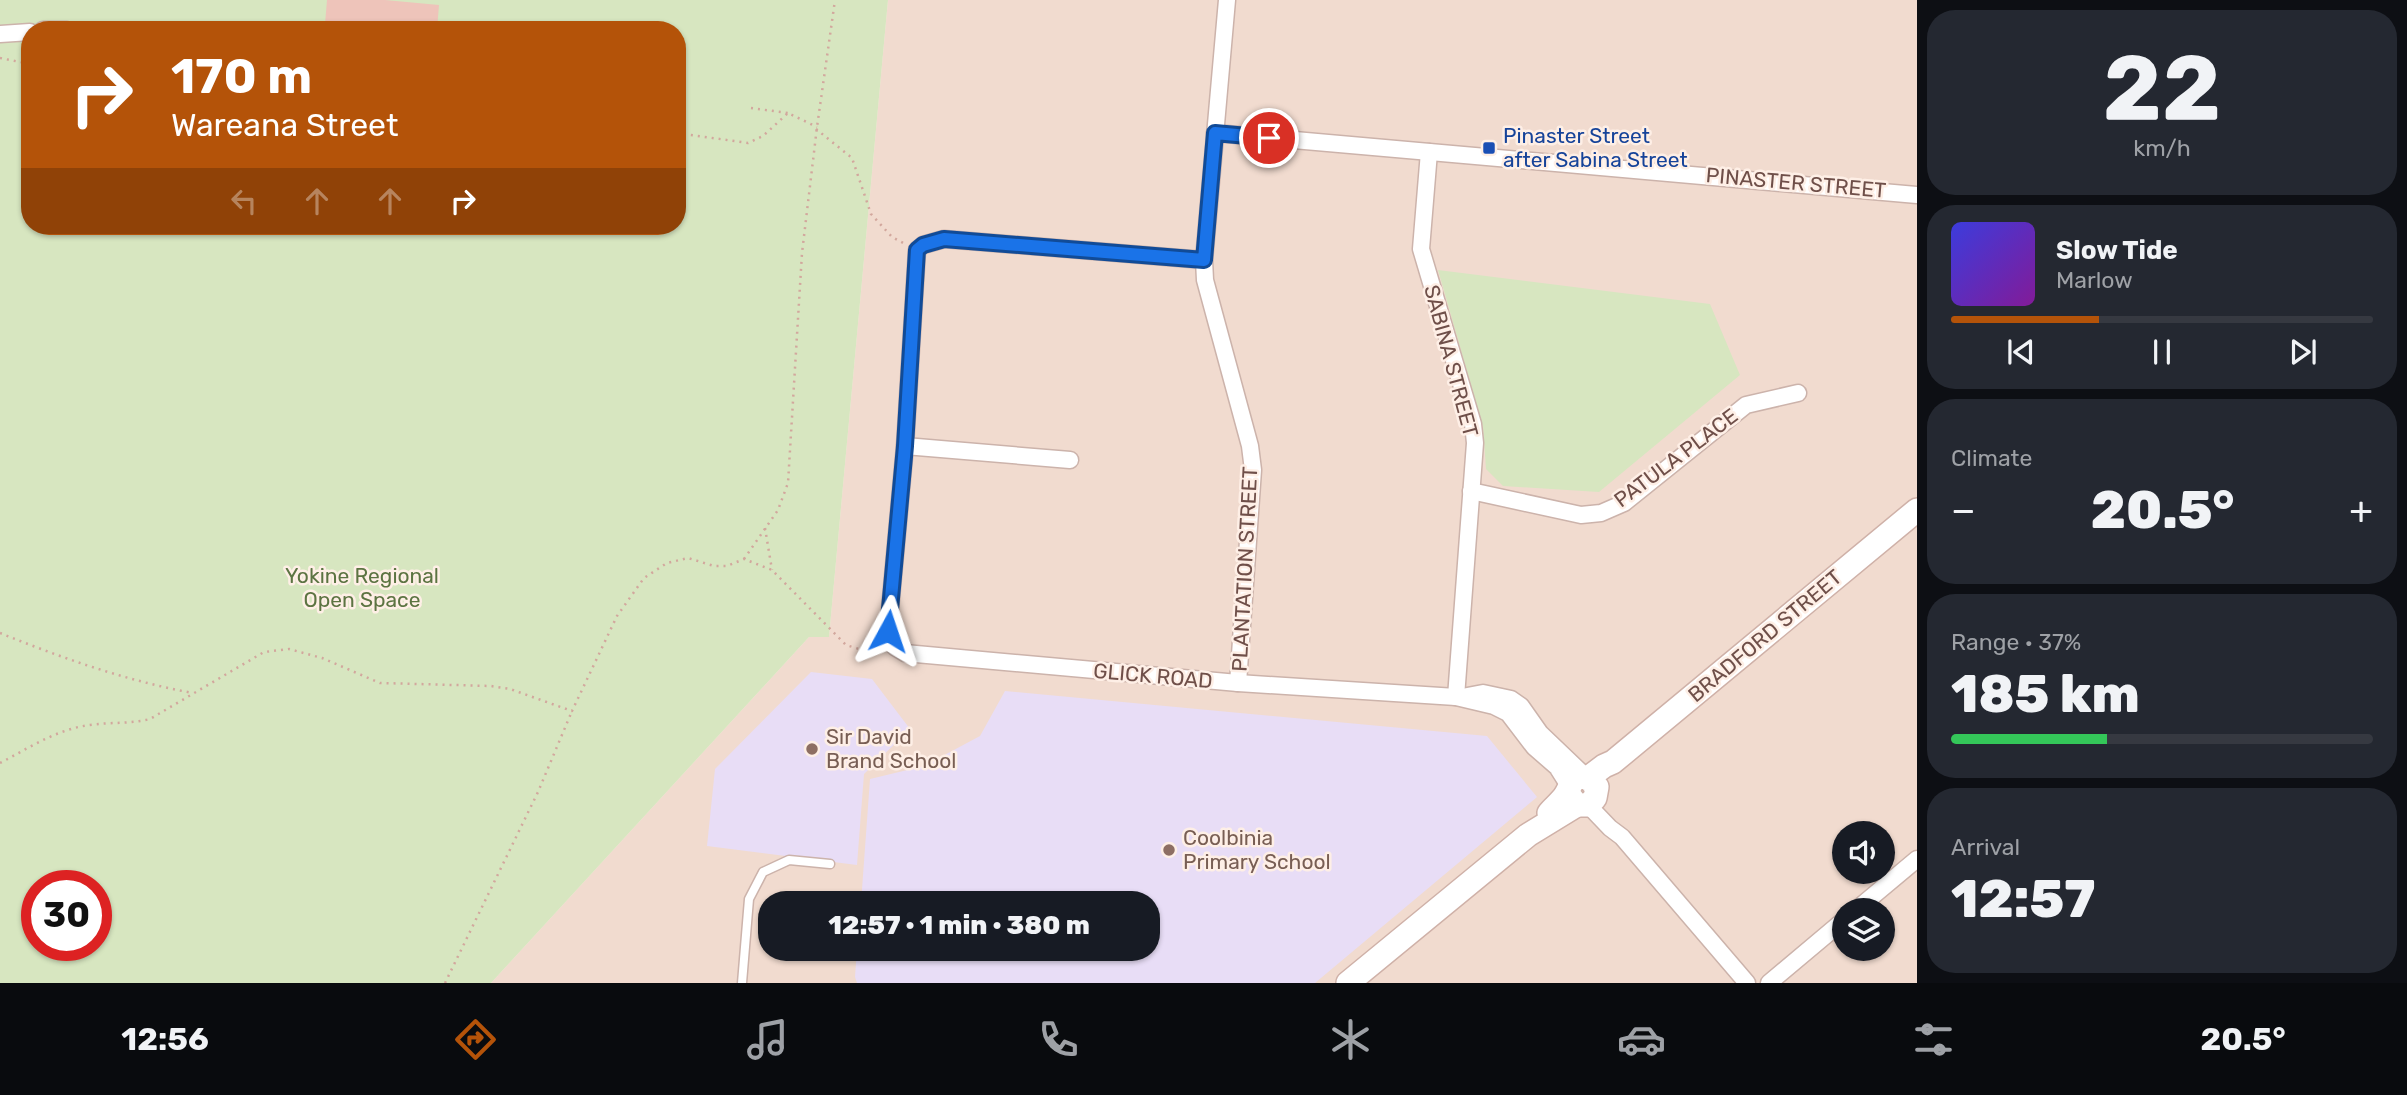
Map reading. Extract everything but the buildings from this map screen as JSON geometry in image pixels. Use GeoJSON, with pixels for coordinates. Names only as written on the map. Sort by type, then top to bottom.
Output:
{"type":"FeatureCollection","features":[{"type":"Feature","properties":{"kind":"street","name":"PLANTATION STREET"},"geometry":{"type":"LineString","coordinates":[[1227,0],[1204,260],[1205,280],[1250,446],[1253,470],[1238,684]]}},
{"type":"Feature","properties":{"kind":"street"},"geometry":{"type":"LineString","coordinates":[[0,34],[21,33]]}},
{"type":"Feature","properties":{"kind":"street","name":"PINASTER STREET"},"geometry":{"type":"LineString","coordinates":[[1215,133],[1917,195]]}},
{"type":"Feature","properties":{"kind":"street","name":"SABINA STREET"},"geometry":{"type":"LineString","coordinates":[[1430,152],[1421,249],[1472,424],[1475,443],[1456,698]]}},
{"type":"Feature","properties":{"kind":"street"},"geometry":{"type":"LineString","coordinates":[[895,647],[888,631],[905,446],[917,250],[923,245],[944,239],[1204,260]]}},
{"type":"Feature","properties":{"kind":"street","name":"PATULA PLACE"},"geometry":{"type":"LineString","coordinates":[[1471,491],[1581,515],[1601,513],[1624,503],[1746,405],[1798,393]]}},
{"type":"Feature","properties":{"kind":"street"},"geometry":{"type":"LineString","coordinates":[[905,446],[1070,460]]}},
{"type":"Feature","properties":{"kind":"street","name":"BRADFORD STREET"},"geometry":{"type":"LineString","coordinates":[[1348,983],[1583,791],[1604,766],[1613,762],[1917,510]]}},
{"type":"Feature","properties":{"kind":"street","name":"GLICK ROAD"},"geometry":{"type":"LineString","coordinates":[[895,647],[905,653],[1238,684],[1456,698],[1494,706],[1508,713],[1534,747],[1616,822],[1622,837],[1747,983]]}},
{"type":"Feature","properties":{"kind":"street"},"geometry":{"type":"LineString","coordinates":[[1870,898],[1917,859]]}},
{"type":"Feature","properties":{"kind":"street"},"geometry":{"type":"LineString","coordinates":[[1769,983],[1832,930]]}},
{"type":"Feature","properties":{"kind":"lane"},"geometry":{"type":"LineString","coordinates":[[742,983],[749,899],[763,872],[789,860],[830,864]]}},
{"type":"Feature","properties":{"kind":"path"},"geometry":{"type":"LineString","coordinates":[[445,983],[538,792],[572,711],[617,616],[643,578],[667,563],[688,558],[714,566],[727,566],[744,559],[778,510],[788,483],[802,253],[816,128],[835,0]]}},
{"type":"Feature","properties":{"kind":"path"},"geometry":{"type":"LineString","coordinates":[[0,58],[21,62]]}},
{"type":"Feature","properties":{"kind":"path"},"geometry":{"type":"LineString","coordinates":[[751,108],[788,113],[816,128],[852,158],[871,214],[892,237],[917,250]]}},
{"type":"Feature","properties":{"kind":"path"},"geometry":{"type":"LineString","coordinates":[[686,134],[748,143],[763,136],[788,113]]}},
{"type":"Feature","properties":{"kind":"path"},"geometry":{"type":"LineString","coordinates":[[765,527],[772,570]]}},
{"type":"Feature","properties":{"kind":"path"},"geometry":{"type":"LineString","coordinates":[[744,559],[772,570],[846,645],[869,652],[895,647]]}},
{"type":"Feature","properties":{"kind":"path"},"geometry":{"type":"LineString","coordinates":[[0,632],[42,650],[155,686],[193,693]]}},
{"type":"Feature","properties":{"kind":"path"},"geometry":{"type":"LineString","coordinates":[[0,763],[60,731],[92,724],[134,723],[150,719],[264,652],[289,649],[322,658],[380,683],[491,686],[510,689],[572,711]]}},
{"type":"Feature","properties":{"kind":"shaded area"},"geometry":{"type":"Polygon","coordinates":[[[888,0],[1917,0],[1917,983],[491,983],[809,637],[829,637],[888,0]]]}},
{"type":"Feature","properties":{"kind":"shaded area","name":"Sir David Brand School"},"geometry":{"type":"Polygon","coordinates":[[[811,672],[872,679],[910,729],[864,774],[857,865],[707,846],[715,769],[811,672]]]}},
{"type":"Feature","properties":{"kind":"shaded area","name":"Coolbinia Primary School"},"geometry":{"type":"Polygon","coordinates":[[[1005,691],[1487,736],[1537,797],[1315,983],[857,983],[856,961],[1160,961],[1160,891],[862,891],[870,779],[924,766],[980,736],[1005,691]]]}},
{"type":"Feature","properties":{"kind":"green space","name":"Yokine Regional Open Space"},"geometry":{"type":"Polygon","coordinates":[[[0,0],[888,0],[829,637],[809,637],[491,983],[0,983],[0,0]]]}},
{"type":"Feature","properties":{"kind":"green space"},"geometry":{"type":"Polygon","coordinates":[[[1438,270],[1710,304],[1740,375],[1599,492],[1503,486],[1486,469],[1483,427],[1438,270]]]}},
{"type":"Feature","properties":{"kind":"place","name":"Pinaster Street after Sabina Street"},"geometry":{"type":"Point","coordinates":[1489,148]}},
{"type":"Feature","properties":{"kind":"place","name":"Sir David Brand School"},"geometry":{"type":"Point","coordinates":[812,749]}},
{"type":"Feature","properties":{"kind":"place","name":"Coolbinia Primary School"},"geometry":{"type":"Point","coordinates":[1169,850]}},
{"type":"Feature","properties":{"kind":"route"},"geometry":{"type":"LineString","coordinates":[[888,631],[905,446],[917,250],[923,245],[944,239],[1204,260],[1215,133],[1269,138]]}}]}
